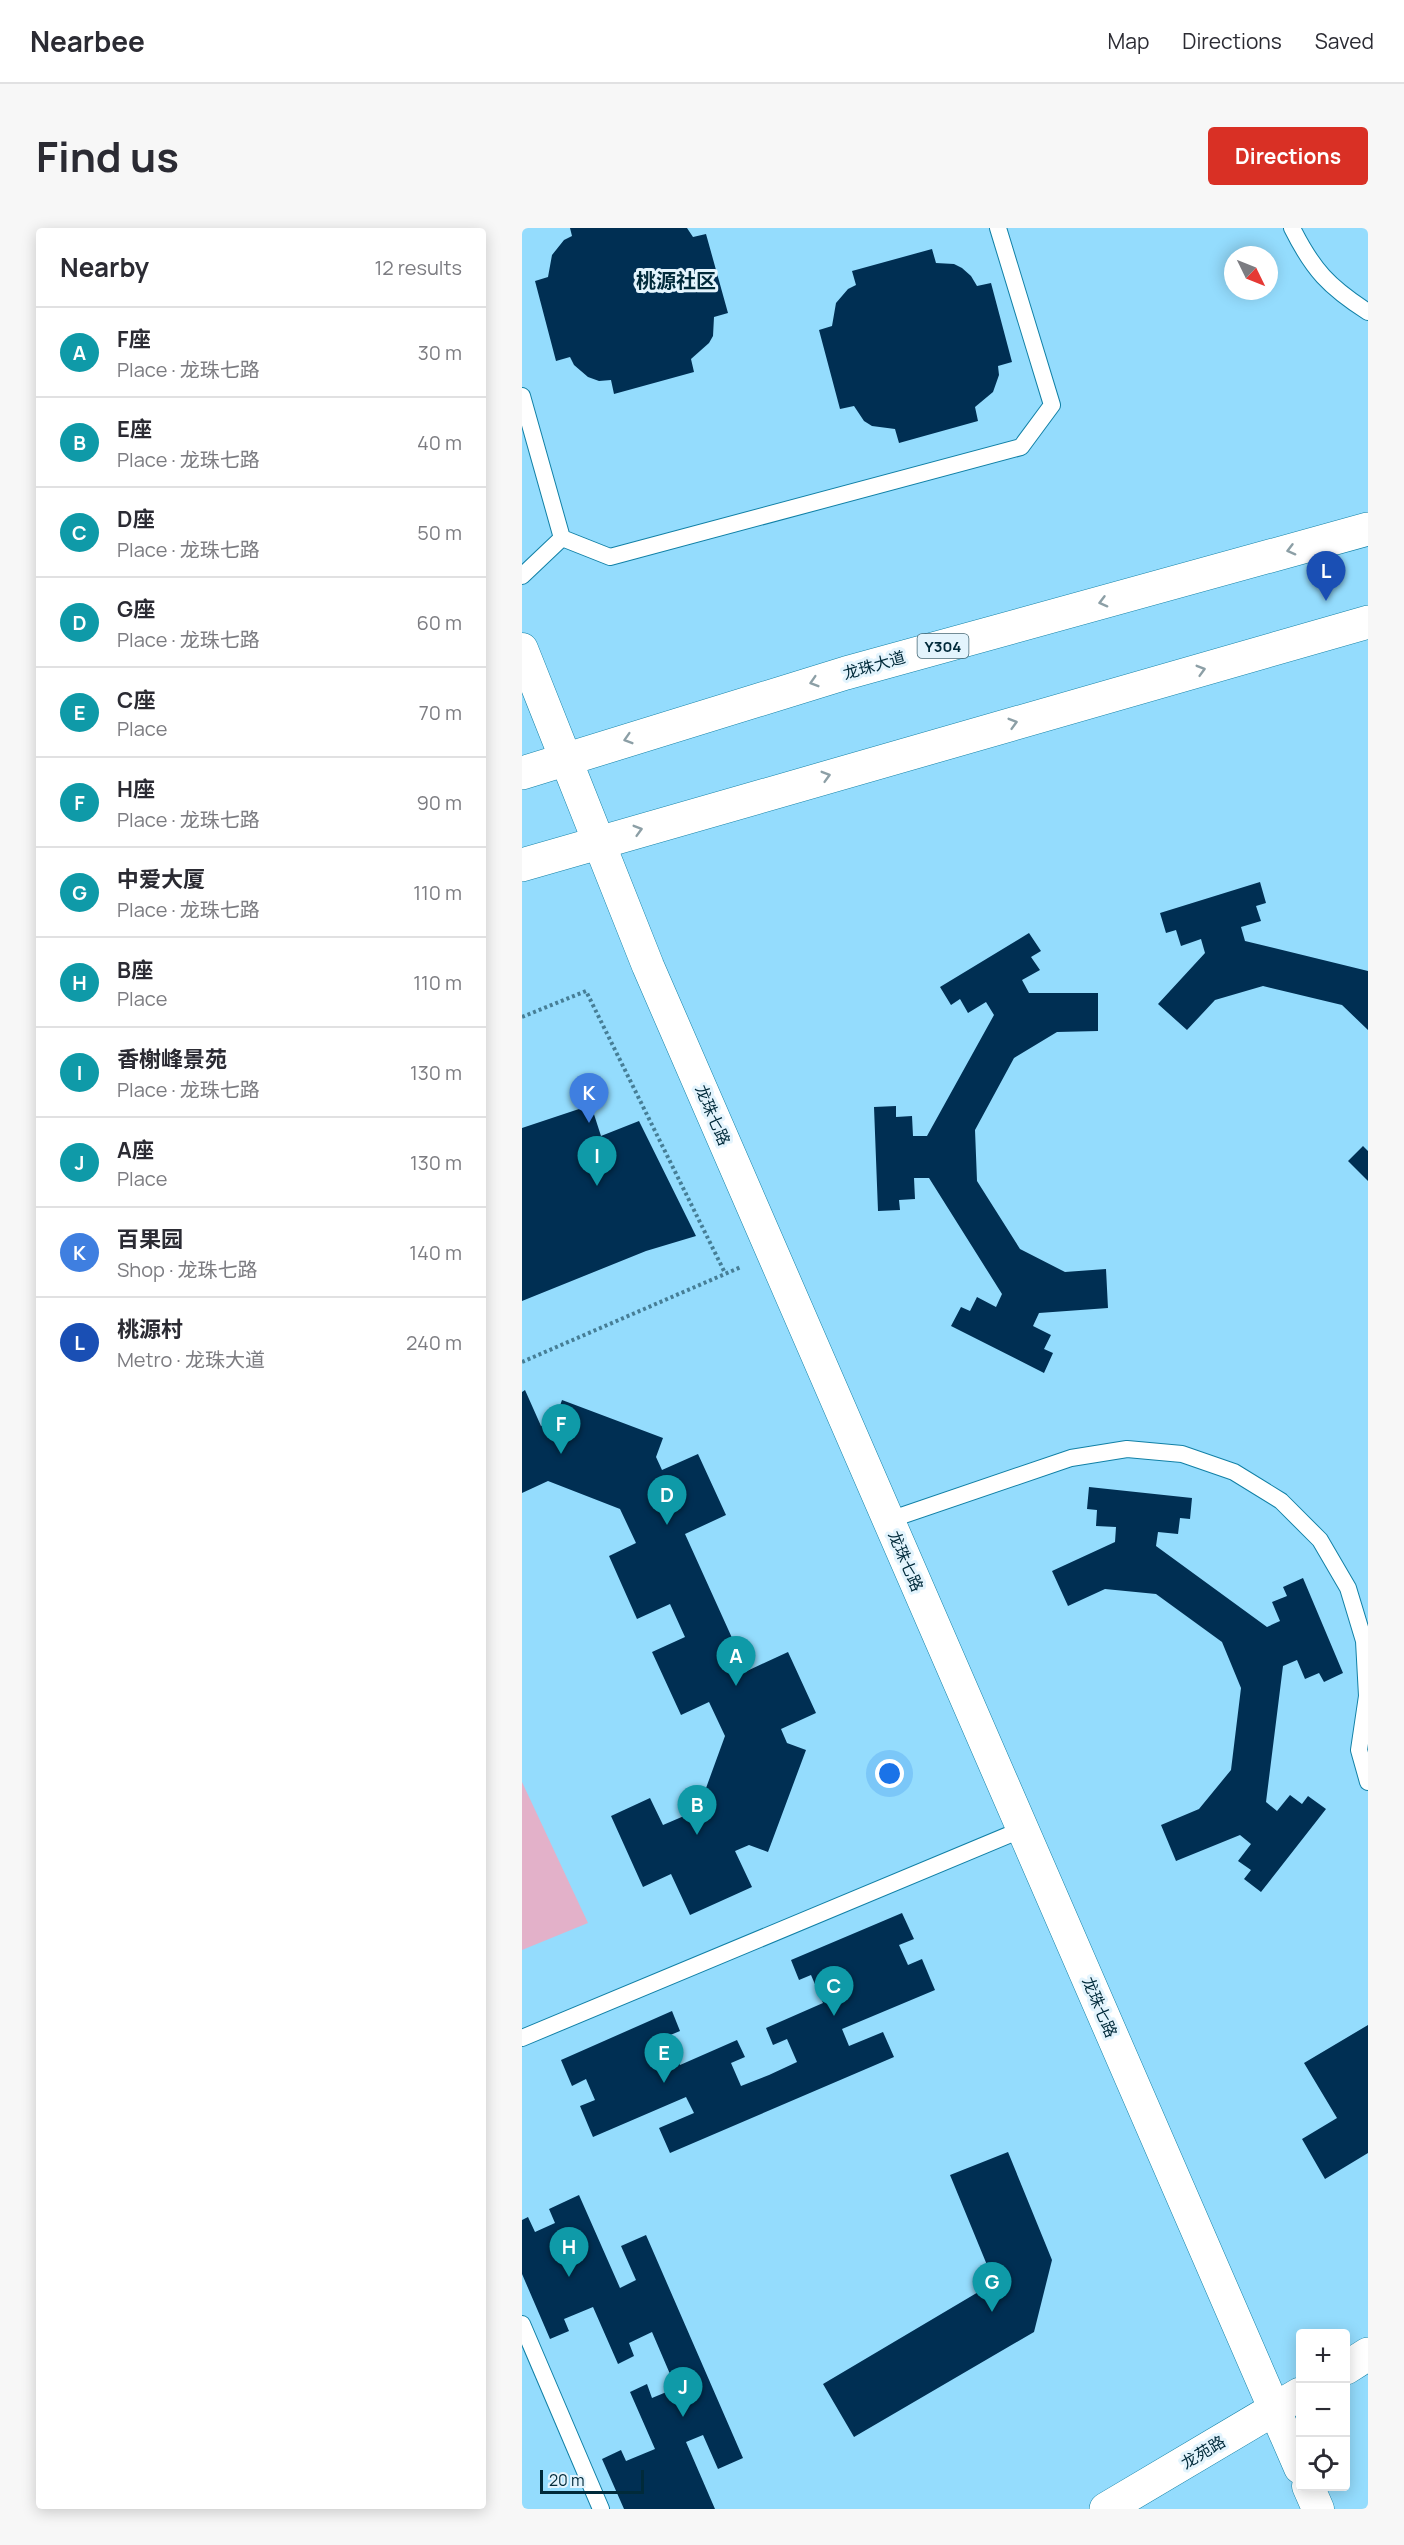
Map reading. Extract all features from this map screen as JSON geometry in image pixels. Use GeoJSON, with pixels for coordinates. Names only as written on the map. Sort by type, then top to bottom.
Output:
{"type":"FeatureCollection","features":[{"type":"Feature","properties":{"kind":"main road","name":"龙珠大道"},"geometry":{"type":"LineString","coordinates":[[522,773],[846,673],[1368,529]]}},
{"type":"Feature","properties":{"kind":"main road"},"geometry":{"type":"LineString","coordinates":[[522,865],[599,841],[1368,622]]}},
{"type":"Feature","properties":{"kind":"main road"},"geometry":{"type":"LineString","coordinates":[[1350,2365],[1368,2354]]}},
{"type":"Feature","properties":{"kind":"main road","name":"龙苑路"},"geometry":{"type":"LineString","coordinates":[[1106,2509],[1288,2402]]}},
{"type":"Feature","properties":{"kind":"street","name":"龙珠七路"},"geometry":{"type":"LineString","coordinates":[[522,649],[648,966],[1023,1829],[1288,2402],[1296,2446]]}},
{"type":"Feature","properties":{"kind":"street"},"geometry":{"type":"LineString","coordinates":[[1310,2491],[1318,2509]]}},
{"type":"Feature","properties":{"kind":"lane"},"geometry":{"type":"LineString","coordinates":[[562,538],[610,557],[1021,447],[1052,405],[998,228]]}},
{"type":"Feature","properties":{"kind":"lane"},"geometry":{"type":"LineString","coordinates":[[1292,228],[1304,252],[1334,290],[1368,312]]}},
{"type":"Feature","properties":{"kind":"lane"},"geometry":{"type":"LineString","coordinates":[[522,396],[562,538]]}},
{"type":"Feature","properties":{"kind":"lane"},"geometry":{"type":"LineString","coordinates":[[522,576],[562,538]]}},
{"type":"Feature","properties":{"kind":"lane"},"geometry":{"type":"LineString","coordinates":[[889,1520],[1071,1458],[1126,1449],[1182,1454],[1234,1472],[1281,1501],[1320,1540],[1348,1588],[1364,1641],[1367,1696],[1359,1750],[1368,1782]]}},
{"type":"Feature","properties":{"kind":"lane"},"geometry":{"type":"LineString","coordinates":[[522,2038],[1023,1829]]}},
{"type":"Feature","properties":{"kind":"lane"},"geometry":{"type":"LineString","coordinates":[[522,2324],[601,2509]]}},
{"type":"Feature","properties":{"kind":"path"},"geometry":{"type":"LineString","coordinates":[[522,1017],[586,990],[725,1273]]}},
{"type":"Feature","properties":{"kind":"path"},"geometry":{"type":"LineString","coordinates":[[522,1362],[725,1273],[774,1255]]}},
{"type":"Feature","properties":{"kind":"shaded area"},"geometry":{"type":"Polygon","coordinates":[[[522,1782],[588,1923],[522,1950],[522,1782]]]}},
{"type":"Feature","properties":{"kind":"building"},"geometry":{"type":"Polygon","coordinates":[[[570,228],[687,228],[693,237],[706,234],[728,313],[714,317],[713,336],[709,343],[691,359],[694,372],[614,394],[611,380],[599,381],[588,377],[574,365],[570,357],[556,361],[535,281],[548,277],[552,255],[564,240],[572,236],[570,228]]]}},
{"type":"Feature","properties":{"kind":"building"},"geometry":{"type":"Polygon","coordinates":[[[932,249],[936,263],[954,264],[962,268],[977,286],[991,283],[1012,362],[998,366],[999,375],[993,392],[975,407],[978,421],[899,443],[895,429],[872,426],[864,421],[854,406],[840,409],[819,330],[832,326],[836,303],[848,289],[856,285],[852,271],[932,249]]]}},
{"type":"Feature","properties":{"kind":"building"},"geometry":{"type":"Polygon","coordinates":[[[1260,882],[1266,903],[1256,906],[1261,921],[1241,927],[1245,941],[1368,971],[1368,1030],[1342,1005],[1263,986],[1215,1000],[1187,1030],[1158,1004],[1205,953],[1201,939],[1181,946],[1176,930],[1166,933],[1160,913],[1260,882]]]}},
{"type":"Feature","properties":{"kind":"building"},"geometry":{"type":"Polygon","coordinates":[[[1029,933],[1041,951],[1031,957],[1040,970],[1022,980],[1029,993],[1098,993],[1098,1031],[1057,1032],[1014,1058],[975,1130],[977,1181],[1020,1249],[1065,1272],[1106,1269],[1108,1308],[1039,1313],[1033,1326],[1051,1335],[1044,1349],[1053,1353],[1044,1373],[951,1326],[961,1307],[970,1311],[977,1297],[996,1307],[1002,1294],[929,1178],[914,1178],[915,1199],[899,1200],[900,1210],[878,1211],[874,1107],[896,1106],[896,1117],[912,1116],[913,1136],[927,1136],[994,1015],[986,1002],[968,1013],[960,999],[951,1005],[940,987],[1029,933]]]}},
{"type":"Feature","properties":{"kind":"building"},"geometry":{"type":"Polygon","coordinates":[[[591,1105],[601,1136],[639,1121],[696,1236],[646,1251],[522,1301],[522,1128],[591,1105]]]}},
{"type":"Feature","properties":{"kind":"building"},"geometry":{"type":"Polygon","coordinates":[[[1363,1146],[1368,1151],[1368,1181],[1348,1161],[1363,1146]]]}},
{"type":"Feature","properties":{"kind":"building"},"geometry":{"type":"Polygon","coordinates":[[[525,1390],[541,1426],[555,1420],[562,1400],[663,1438],[656,1457],[662,1470],[698,1454],[726,1515],[685,1534],[747,1671],[788,1652],[816,1713],[781,1729],[787,1743],[806,1750],[768,1852],[749,1845],[735,1851],[752,1887],[690,1915],[671,1874],[643,1887],[611,1816],[650,1798],[663,1825],[698,1810],[725,1736],[709,1702],[681,1715],[652,1652],[685,1637],[670,1604],[637,1619],[609,1556],[636,1543],[620,1509],[548,1481],[522,1493],[522,1392],[525,1390]]]}},
{"type":"Feature","properties":{"kind":"building"},"geometry":{"type":"Polygon","coordinates":[[[1089,1487],[1192,1498],[1190,1519],[1180,1518],[1178,1534],[1158,1532],[1156,1546],[1267,1627],[1280,1621],[1272,1602],[1287,1596],[1283,1587],[1303,1578],[1343,1673],[1324,1682],[1319,1673],[1305,1679],[1297,1660],[1283,1666],[1266,1802],[1277,1811],[1290,1795],[1302,1804],[1308,1796],[1326,1809],[1261,1892],[1244,1879],[1251,1870],[1238,1861],[1251,1844],[1240,1835],[1176,1861],[1161,1825],[1199,1809],[1231,1770],[1241,1688],[1222,1642],[1156,1594],[1105,1589],[1068,1606],[1052,1571],[1115,1542],[1116,1527],[1096,1526],[1097,1510],[1087,1509],[1089,1487]]]}},
{"type":"Feature","properties":{"kind":"building"},"geometry":{"type":"Polygon","coordinates":[[[902,1913],[914,1939],[899,1945],[908,1965],[922,1959],[935,1990],[842,2029],[849,2046],[883,2032],[894,2057],[670,2153],[659,2128],[694,2113],[686,2097],[593,2137],[580,2106],[595,2100],[586,2079],[572,2086],[561,2060],[672,2011],[680,2031],[668,2036],[680,2065],[737,2040],[745,2057],[731,2063],[741,2086],[769,2075],[797,2062],[787,2039],[773,2045],[766,2028],[823,2003],[811,1975],[799,1980],[791,1960],[902,1913]]]}},
{"type":"Feature","properties":{"kind":"building"},"geometry":{"type":"Polygon","coordinates":[[[1368,2025],[1368,2153],[1325,2179],[1302,2139],[1337,2118],[1304,2063],[1368,2025]]]}},
{"type":"Feature","properties":{"kind":"building"},"geometry":{"type":"Polygon","coordinates":[[[1008,2152],[1052,2260],[1034,2332],[854,2437],[823,2384],[980,2291],[987,2265],[950,2175],[1008,2152]]]}},
{"type":"Feature","properties":{"kind":"building"},"geometry":{"type":"Polygon","coordinates":[[[579,2195],[620,2288],[636,2280],[621,2246],[646,2235],[743,2458],[718,2469],[703,2435],[686,2442],[715,2509],[624,2509],[602,2459],[621,2450],[626,2461],[655,2449],[630,2392],[647,2384],[652,2398],[676,2388],[652,2332],[629,2343],[634,2356],[618,2364],[593,2307],[564,2319],[569,2331],[550,2339],[522,2274],[522,2220],[528,2217],[535,2232],[555,2223],[549,2209],[579,2195]]]}},
{"type":"Feature","properties":{"kind":"place","name":"桃源村"},"geometry":{"type":"Point","coordinates":[1326,601]}},
{"type":"Feature","properties":{"kind":"place","name":"百果园"},"geometry":{"type":"Point","coordinates":[589,1123]}},
{"type":"Feature","properties":{"kind":"place","name":"香榭峰景苑"},"geometry":{"type":"Point","coordinates":[597,1186]}},
{"type":"Feature","properties":{"kind":"place","name":"H座"},"geometry":{"type":"Point","coordinates":[561,1454]}},
{"type":"Feature","properties":{"kind":"place","name":"G座"},"geometry":{"type":"Point","coordinates":[667,1525]}},
{"type":"Feature","properties":{"kind":"place","name":"F座"},"geometry":{"type":"Point","coordinates":[736,1686]}},
{"type":"Feature","properties":{"kind":"place","name":"E座"},"geometry":{"type":"Point","coordinates":[697,1835]}},
{"type":"Feature","properties":{"kind":"place","name":"D座"},"geometry":{"type":"Point","coordinates":[834,2016]}},
{"type":"Feature","properties":{"kind":"place","name":"C座"},"geometry":{"type":"Point","coordinates":[664,2083]}},
{"type":"Feature","properties":{"kind":"place","name":"B座"},"geometry":{"type":"Point","coordinates":[569,2277]}},
{"type":"Feature","properties":{"kind":"place","name":"中爱大厦"},"geometry":{"type":"Point","coordinates":[992,2312]}},
{"type":"Feature","properties":{"kind":"place","name":"A座"},"geometry":{"type":"Point","coordinates":[683,2417]}},
{"type":"Feature","properties":{"kind":"district","name":"桃源社区"},"geometry":{"type":"Point","coordinates":[676,280]}}]}
